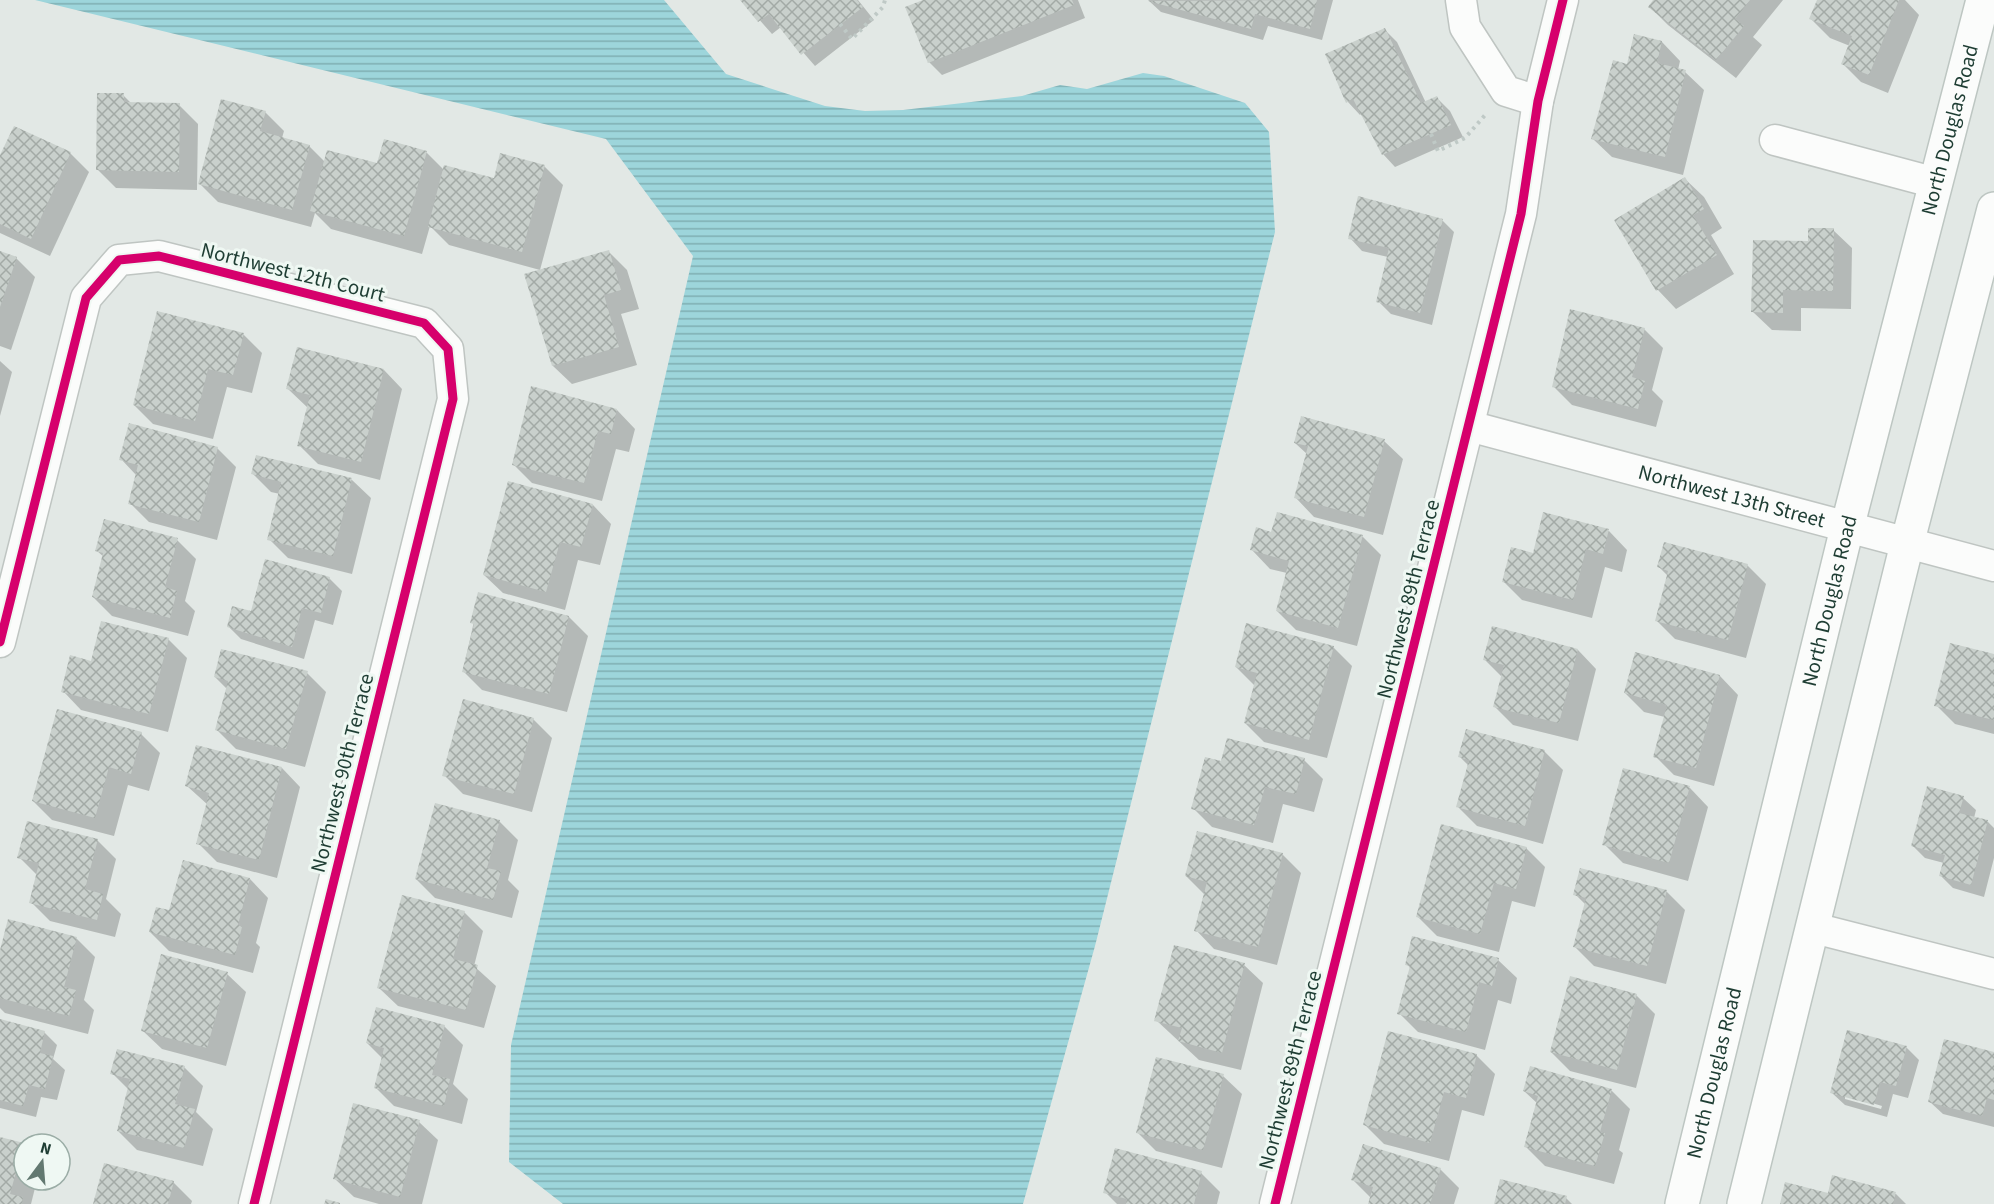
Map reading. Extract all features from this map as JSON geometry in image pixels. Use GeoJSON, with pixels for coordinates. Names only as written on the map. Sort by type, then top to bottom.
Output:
{"type":"FeatureCollection","features":[{"type":"Feature","properties":{"kind":"main road","name":"North Douglas Road"},"geometry":{"type":"LineString","coordinates":[[1682,1204],[1848,528],[1983,0]]}},
{"type":"Feature","properties":{"kind":"main road"},"geometry":{"type":"LineString","coordinates":[[1744,1204],[1907,544],[1994,209]]}},
{"type":"Feature","properties":{"kind":"street"},"geometry":{"type":"LineString","coordinates":[[1461,0],[1465,27],[1506,91],[1538,101]]}},
{"type":"Feature","properties":{"kind":"street","name":"Northwest 89th Terrace"},"geometry":{"type":"LineString","coordinates":[[1275,1204],[1521,214],[1538,101],[1563,0]]}},
{"type":"Feature","properties":{"kind":"street"},"geometry":{"type":"LineString","coordinates":[[1775,140],[1936,183]]}},
{"type":"Feature","properties":{"kind":"street","name":"Northwest 12th Court"},"geometry":{"type":"LineString","coordinates":[[0,642],[86,298],[119,260],[159,256],[424,323],[448,349]]}},
{"type":"Feature","properties":{"kind":"street","name":"Northwest 90th Terrace"},"geometry":{"type":"LineString","coordinates":[[254,1204],[453,399],[448,349]]}},
{"type":"Feature","properties":{"kind":"street","name":"Northwest 13th Street"},"geometry":{"type":"LineString","coordinates":[[1469,426],[1994,566]]}},
{"type":"Feature","properties":{"kind":"street"},"geometry":{"type":"LineString","coordinates":[[1814,928],[1994,974]]}},
{"type":"Feature","properties":{"kind":"path"},"geometry":{"type":"LineString","coordinates":[[840,24],[852,39],[883,7],[885,0]]}},
{"type":"Feature","properties":{"kind":"path"},"geometry":{"type":"LineString","coordinates":[[1431,134],[1438,151],[1465,138],[1506,91]]}},
{"type":"Feature","properties":{"kind":"water"},"geometry":{"type":"Polygon","coordinates":[[[35,0],[664,0],[726,74],[825,106],[865,111],[903,110],[1022,96],[1060,85],[1087,89],[1143,73],[1164,76],[1245,103],[1269,132],[1275,232],[1095,946],[1023,1204],[563,1204],[509,1162],[511,1045],[693,256],[606,139],[35,0]]]}},
{"type":"Feature","properties":{"kind":"building"},"geometry":{"type":"Polygon","coordinates":[[[740,0],[857,0],[863,7],[801,55],[769,14],[758,22],[740,0]]]}},
{"type":"Feature","properties":{"kind":"building"},"geometry":{"type":"Polygon","coordinates":[[[923,0],[1072,0],[1074,5],[928,63],[905,7],[923,0]]]}},
{"type":"Feature","properties":{"kind":"building"},"geometry":{"type":"Polygon","coordinates":[[[1317,0],[1310,29],[1255,14],[1251,29],[1148,1],[1317,0]]]}},
{"type":"Feature","properties":{"kind":"building"},"geometry":{"type":"Polygon","coordinates":[[[1653,0],[1750,0],[1735,19],[1744,26],[1716,60],[1648,7],[1653,0]]]}},
{"type":"Feature","properties":{"kind":"building"},"geometry":{"type":"Polygon","coordinates":[[[1817,0],[1899,0],[1869,75],[1841,64],[1852,36],[1809,19],[1817,0]]]}},
{"type":"Feature","properties":{"kind":"building"},"geometry":{"type":"Polygon","coordinates":[[[1385,28],[1421,103],[1437,96],[1451,125],[1382,155],[1353,99],[1346,103],[1325,54],[1385,28]]]}},
{"type":"Feature","properties":{"kind":"building"},"geometry":{"type":"Polygon","coordinates":[[[1634,34],[1662,41],[1657,63],[1686,70],[1665,157],[1591,139],[1613,60],[1627,64],[1634,34]]]}},
{"type":"Feature","properties":{"kind":"building"},"geometry":{"type":"Polygon","coordinates":[[[97,93],[124,93],[124,102],[180,103],[179,172],[96,170],[97,93]]]}},
{"type":"Feature","properties":{"kind":"building"},"geometry":{"type":"Polygon","coordinates":[[[221,99],[266,111],[260,131],[310,145],[292,210],[198,184],[221,99]]]}},
{"type":"Feature","properties":{"kind":"building"},"geometry":{"type":"Polygon","coordinates":[[[14,126],[71,152],[31,239],[0,224],[0,155],[14,126]]]}},
{"type":"Feature","properties":{"kind":"building"},"geometry":{"type":"Polygon","coordinates":[[[384,139],[427,151],[404,236],[310,211],[327,150],[377,163],[384,139]]]}},
{"type":"Feature","properties":{"kind":"building"},"geometry":{"type":"Polygon","coordinates":[[[500,153],[545,165],[522,252],[428,227],[444,165],[494,178],[500,153]]]}},
{"type":"Feature","properties":{"kind":"building"},"geometry":{"type":"Polygon","coordinates":[[[1685,177],[1704,209],[1693,215],[1717,255],[1656,291],[1614,220],[1685,177]]]}},
{"type":"Feature","properties":{"kind":"building"},"geometry":{"type":"Polygon","coordinates":[[[1358,196],[1443,219],[1420,313],[1376,302],[1389,248],[1348,239],[1358,196]]]}},
{"type":"Feature","properties":{"kind":"building"},"geometry":{"type":"Polygon","coordinates":[[[1808,228],[1834,228],[1833,291],[1783,290],[1783,313],[1751,312],[1753,240],[1808,241],[1808,228]]]}},
{"type":"Feature","properties":{"kind":"building"},"geometry":{"type":"Polygon","coordinates":[[[609,250],[621,290],[604,295],[619,347],[552,366],[524,274],[609,250]]]}},
{"type":"Feature","properties":{"kind":"building"},"geometry":{"type":"Polygon","coordinates":[[[0,251],[17,257],[0,307],[0,251]]]}},
{"type":"Feature","properties":{"kind":"building"},"geometry":{"type":"Polygon","coordinates":[[[1570,309],[1645,328],[1632,377],[1645,381],[1638,409],[1552,387],[1570,309]]]}},
{"type":"Feature","properties":{"kind":"building"},"geometry":{"type":"Polygon","coordinates":[[[157,311],[244,333],[233,375],[208,369],[195,421],[133,405],[157,311]]]}},
{"type":"Feature","properties":{"kind":"building"},"geometry":{"type":"Polygon","coordinates":[[[297,347],[384,369],[361,462],[297,446],[310,395],[286,389],[297,347]]]}},
{"type":"Feature","properties":{"kind":"building"},"geometry":{"type":"Polygon","coordinates":[[[531,386],[617,409],[611,434],[598,431],[584,483],[512,465],[531,386]]]}},
{"type":"Feature","properties":{"kind":"building"},"geometry":{"type":"Polygon","coordinates":[[[1301,416],[1385,439],[1364,517],[1294,498],[1308,446],[1294,443],[1301,416]]]}},
{"type":"Feature","properties":{"kind":"building"},"geometry":{"type":"Polygon","coordinates":[[[129,423],[218,447],[199,522],[128,504],[138,465],[119,460],[129,423]]]}},
{"type":"Feature","properties":{"kind":"building"},"geometry":{"type":"Polygon","coordinates":[[[256,455],[352,478],[333,556],[267,540],[281,482],[251,474],[256,455]]]}},
{"type":"Feature","properties":{"kind":"building"},"geometry":{"type":"Polygon","coordinates":[[[508,481],[593,504],[581,547],[560,542],[546,592],[483,575],[508,481]]]}},
{"type":"Feature","properties":{"kind":"building"},"geometry":{"type":"Polygon","coordinates":[[[1277,512],[1363,535],[1338,628],[1276,611],[1289,561],[1250,550],[1256,527],[1271,532],[1277,512]]]}},
{"type":"Feature","properties":{"kind":"building"},"geometry":{"type":"Polygon","coordinates":[[[1543,512],[1609,529],[1603,554],[1586,549],[1573,600],[1502,582],[1511,547],[1533,553],[1543,512]]]}},
{"type":"Feature","properties":{"kind":"building"},"geometry":{"type":"Polygon","coordinates":[[[104,519],[178,538],[165,587],[177,591],[170,618],[92,597],[103,553],[95,551],[104,519]]]}},
{"type":"Feature","properties":{"kind":"building"},"geometry":{"type":"Polygon","coordinates":[[[1664,542],[1748,564],[1728,640],[1655,621],[1668,571],[1657,567],[1664,542]]]}},
{"type":"Feature","properties":{"kind":"building"},"geometry":{"type":"Polygon","coordinates":[[[265,559],[330,577],[321,613],[302,608],[292,647],[227,627],[232,606],[251,611],[265,559]]]}},
{"type":"Feature","properties":{"kind":"building"},"geometry":{"type":"Polygon","coordinates":[[[478,592],[569,616],[549,694],[462,672],[474,624],[470,623],[478,592]]]}},
{"type":"Feature","properties":{"kind":"building"},"geometry":{"type":"Polygon","coordinates":[[[101,621],[169,638],[149,714],[61,692],[70,655],[91,661],[101,621]]]}},
{"type":"Feature","properties":{"kind":"building"},"geometry":{"type":"Polygon","coordinates":[[[1246,623],[1334,646],[1309,740],[1244,723],[1257,673],[1235,667],[1246,623]]]}},
{"type":"Feature","properties":{"kind":"building"},"geometry":{"type":"Polygon","coordinates":[[[1492,626],[1578,649],[1559,723],[1493,707],[1504,665],[1483,660],[1492,626]]]}},
{"type":"Feature","properties":{"kind":"building"},"geometry":{"type":"Polygon","coordinates":[[[1950,643],[1994,654],[1994,720],[1934,706],[1950,643]]]}},
{"type":"Feature","properties":{"kind":"building"},"geometry":{"type":"Polygon","coordinates":[[[221,649],[308,671],[286,749],[215,730],[228,681],[214,677],[221,649]]]}},
{"type":"Feature","properties":{"kind":"building"},"geometry":{"type":"Polygon","coordinates":[[[1635,652],[1720,675],[1696,768],[1653,757],[1667,705],[1624,693],[1635,652]]]}},
{"type":"Feature","properties":{"kind":"building"},"geometry":{"type":"Polygon","coordinates":[[[463,699],[534,718],[514,794],[442,776],[463,699]]]}},
{"type":"Feature","properties":{"kind":"building"},"geometry":{"type":"Polygon","coordinates":[[[57,709],[142,732],[131,774],[109,767],[95,818],[32,801],[57,709]]]}},
{"type":"Feature","properties":{"kind":"building"},"geometry":{"type":"Polygon","coordinates":[[[1466,729],[1545,750],[1525,826],[1456,807],[1469,760],[1458,757],[1466,729]]]}},
{"type":"Feature","properties":{"kind":"building"},"geometry":{"type":"Polygon","coordinates":[[[1227,738],[1305,758],[1296,794],[1265,787],[1254,825],[1191,809],[1205,757],[1221,761],[1227,738]]]}},
{"type":"Feature","properties":{"kind":"building"},"geometry":{"type":"Polygon","coordinates":[[[196,745],[282,767],[259,860],[196,844],[209,793],[185,786],[196,745]]]}},
{"type":"Feature","properties":{"kind":"building"},"geometry":{"type":"Polygon","coordinates":[[[1623,768],[1690,786],[1669,863],[1602,845],[1623,768]]]}},
{"type":"Feature","properties":{"kind":"building"},"geometry":{"type":"Polygon","coordinates":[[[1927,786],[1964,796],[1959,813],[1988,820],[1971,885],[1939,876],[1945,855],[1911,846],[1927,786]]]}},
{"type":"Feature","properties":{"kind":"building"},"geometry":{"type":"Polygon","coordinates":[[[435,803],[500,820],[487,868],[501,871],[493,900],[415,879],[435,803]]]}},
{"type":"Feature","properties":{"kind":"building"},"geometry":{"type":"Polygon","coordinates":[[[27,821],[98,839],[85,889],[103,894],[97,920],[29,903],[39,863],[17,858],[27,821]]]}},
{"type":"Feature","properties":{"kind":"building"},"geometry":{"type":"Polygon","coordinates":[[[1441,824],[1527,847],[1516,889],[1494,883],[1480,934],[1416,917],[1441,824]]]}},
{"type":"Feature","properties":{"kind":"building"},"geometry":{"type":"Polygon","coordinates":[[[1197,831],[1283,853],[1258,947],[1194,931],[1207,882],[1185,876],[1197,831]]]}},
{"type":"Feature","properties":{"kind":"building"},"geometry":{"type":"Polygon","coordinates":[[[183,860],[250,878],[238,925],[242,927],[235,955],[149,932],[156,907],[169,910],[183,860]]]}},
{"type":"Feature","properties":{"kind":"building"},"geometry":{"type":"Polygon","coordinates":[[[1580,868],[1667,890],[1647,966],[1573,947],[1586,898],[1573,895],[1580,868]]]}},
{"type":"Feature","properties":{"kind":"building"},"geometry":{"type":"Polygon","coordinates":[[[402,895],[465,911],[453,959],[478,965],[466,1010],[377,988],[402,895]]]}},
{"type":"Feature","properties":{"kind":"building"},"geometry":{"type":"Polygon","coordinates":[[[8,919],[77,937],[64,987],[76,990],[69,1016],[0,998],[0,950],[8,919]]]}},
{"type":"Feature","properties":{"kind":"building"},"geometry":{"type":"Polygon","coordinates":[[[1412,936],[1499,958],[1492,986],[1479,982],[1466,1032],[1397,1014],[1410,966],[1405,965],[1412,936]]]}},
{"type":"Feature","properties":{"kind":"building"},"geometry":{"type":"Polygon","coordinates":[[[1174,945],[1245,963],[1222,1053],[1178,1041],[1182,1028],[1154,1021],[1174,945]]]}},
{"type":"Feature","properties":{"kind":"building"},"geometry":{"type":"Polygon","coordinates":[[[161,954],[228,972],[207,1048],[141,1031],[161,954]]]}},
{"type":"Feature","properties":{"kind":"building"},"geometry":{"type":"Polygon","coordinates":[[[1570,976],[1637,994],[1617,1070],[1550,1052],[1570,976]]]}},
{"type":"Feature","properties":{"kind":"building"},"geometry":{"type":"Polygon","coordinates":[[[376,1007],[445,1025],[432,1075],[450,1079],[444,1106],[374,1088],[384,1048],[366,1043],[376,1007]]]}},
{"type":"Feature","properties":{"kind":"building"},"geometry":{"type":"Polygon","coordinates":[[[0,1019],[45,1031],[40,1053],[53,1056],[45,1089],[29,1085],[23,1106],[0,1100],[0,1019]]]}},
{"type":"Feature","properties":{"kind":"building"},"geometry":{"type":"Polygon","coordinates":[[[1847,1030],[1907,1046],[1896,1086],[1880,1082],[1874,1105],[1830,1093],[1847,1030]]]}},
{"type":"Feature","properties":{"kind":"building"},"geometry":{"type":"Polygon","coordinates":[[[1388,1031],[1477,1054],[1466,1098],[1444,1092],[1430,1143],[1363,1125],[1388,1031]]]}},
{"type":"Feature","properties":{"kind":"building"},"geometry":{"type":"Polygon","coordinates":[[[1944,1039],[1994,1052],[1994,1100],[1987,1098],[1982,1116],[1928,1102],[1944,1039]]]}},
{"type":"Feature","properties":{"kind":"building"},"geometry":{"type":"Polygon","coordinates":[[[117,1049],[185,1066],[175,1104],[195,1109],[184,1148],[117,1131],[130,1079],[110,1074],[117,1049]]]}},
{"type":"Feature","properties":{"kind":"building"},"geometry":{"type":"Polygon","coordinates":[[[1156,1057],[1224,1074],[1203,1150],[1136,1133],[1156,1057]]]}},
{"type":"Feature","properties":{"kind":"building"},"geometry":{"type":"Polygon","coordinates":[[[1530,1066],[1612,1089],[1600,1132],[1605,1133],[1595,1166],[1524,1147],[1538,1096],[1523,1091],[1530,1066]]]}},
{"type":"Feature","properties":{"kind":"building"},"geometry":{"type":"Polygon","coordinates":[[[353,1103],[420,1120],[400,1197],[333,1179],[353,1103]]]}},
{"type":"Feature","properties":{"kind":"building"},"geometry":{"type":"Polygon","coordinates":[[[0,1137],[12,1140],[10,1194],[23,1197],[22,1204],[0,1204],[0,1137]]]}},
{"type":"Feature","properties":{"kind":"building"},"geometry":{"type":"Polygon","coordinates":[[[1363,1144],[1441,1168],[1430,1204],[1368,1204],[1373,1187],[1351,1180],[1363,1144]]]}},
{"type":"Feature","properties":{"kind":"building"},"geometry":{"type":"Polygon","coordinates":[[[1115,1148],[1202,1171],[1194,1204],[1126,1204],[1127,1199],[1103,1193],[1115,1148]]]}},
{"type":"Feature","properties":{"kind":"building"},"geometry":{"type":"Polygon","coordinates":[[[104,1163],[174,1181],[168,1204],[93,1204],[104,1163]]]}},
{"type":"Feature","properties":{"kind":"building"},"geometry":{"type":"Polygon","coordinates":[[[1832,1175],[1896,1192],[1893,1204],[1780,1204],[1785,1182],[1828,1193],[1832,1175]]]}},
{"type":"Feature","properties":{"kind":"building"},"geometry":{"type":"Polygon","coordinates":[[[1500,1179],[1567,1196],[1565,1204],[1494,1204],[1500,1179]]]}},
{"type":"Feature","properties":{"kind":"building"},"geometry":{"type":"Polygon","coordinates":[[[326,1199],[340,1203],[340,1204],[324,1204],[326,1199]]]}},
{"type":"Feature","properties":{"kind":"cycle path"},"geometry":{"type":"LineString","coordinates":[[1275,1204],[1521,214],[1538,101],[1563,0]]}},
{"type":"Feature","properties":{"kind":"cycle path"},"geometry":{"type":"LineString","coordinates":[[0,642],[86,298],[119,260],[159,256],[424,323],[448,349],[453,399],[254,1204]]}}]}
